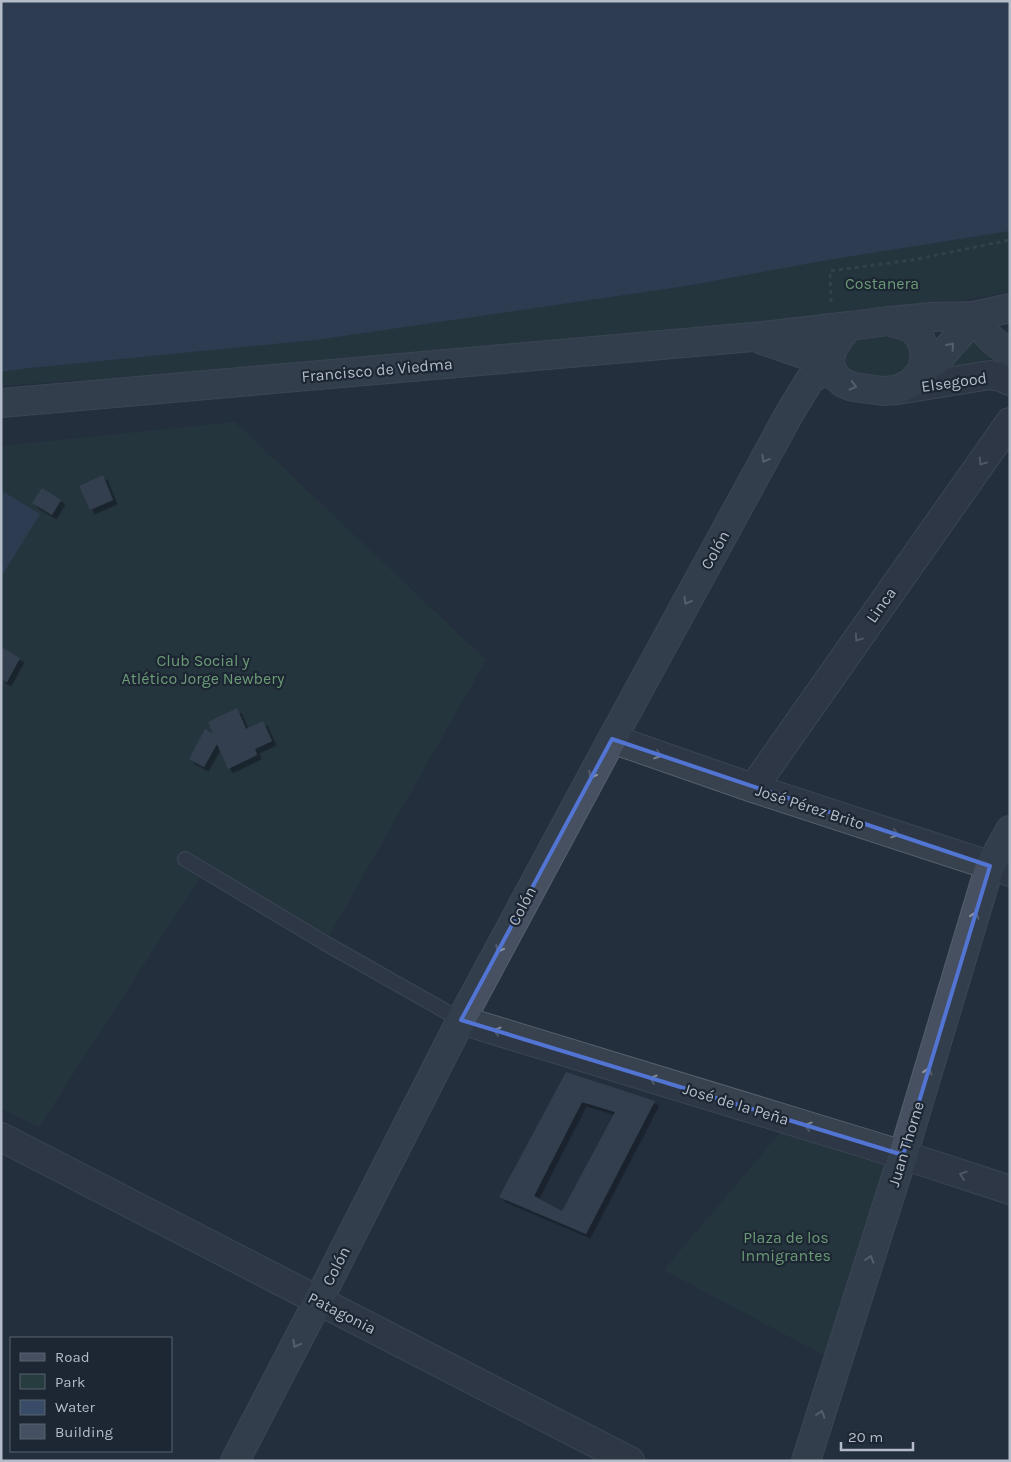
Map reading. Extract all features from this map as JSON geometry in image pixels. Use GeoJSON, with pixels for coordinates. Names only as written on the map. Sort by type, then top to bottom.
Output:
{"type":"FeatureCollection","features":[{"type":"Feature","properties":{"kind":"street","name":"Francisco de Viedma"},"geometry":{"type":"LineString","coordinates":[[1,403],[753,337],[933,316],[974,316],[1010,308]]}},
{"type":"Feature","properties":{"kind":"street"},"geometry":{"type":"LineString","coordinates":[[897,390],[911,383],[922,371],[938,360],[974,316],[995,344],[1010,352]]}},
{"type":"Feature","properties":{"kind":"street","name":"Francisco de Viedma"},"geometry":{"type":"LineString","coordinates":[[888,321],[911,328],[919,336],[925,357],[922,371]]}},
{"type":"Feature","properties":{"kind":"street"},"geometry":{"type":"LineString","coordinates":[[830,366],[833,348],[840,337],[841,327]]}},
{"type":"Feature","properties":{"kind":"street","name":"Francisco de Viedma"},"geometry":{"type":"LineString","coordinates":[[753,337],[830,366],[835,376],[843,383],[853,387],[884,391],[897,390]]}},
{"type":"Feature","properties":{"kind":"street","name":"Colón"},"geometry":{"type":"LineString","coordinates":[[234,1461],[461,1020],[612,739],[788,416],[809,381],[830,366]]}},
{"type":"Feature","properties":{"kind":"street","name":"Elsegood"},"geometry":{"type":"LineString","coordinates":[[897,390],[990,375],[1010,381]]}},
{"type":"Feature","properties":{"kind":"street","name":"Linca"},"geometry":{"type":"LineString","coordinates":[[753,788],[1010,422]]}},
{"type":"Feature","properties":{"kind":"street","name":"José Pérez Brito"},"geometry":{"type":"LineString","coordinates":[[612,739],[753,788],[1000,869]]}},
{"type":"Feature","properties":{"kind":"street","name":"Juan Thorne"},"geometry":{"type":"LineString","coordinates":[[806,1461],[903,1155],[1000,869],[1010,830]]}},
{"type":"Feature","properties":{"kind":"street","name":"José de la Peña"},"geometry":{"type":"LineString","coordinates":[[461,1020],[903,1155],[1010,1190]]}},
{"type":"Feature","properties":{"kind":"street","name":"Patagonia"},"geometry":{"type":"LineString","coordinates":[[1,1137],[630,1461]]}},
{"type":"Feature","properties":{"kind":"lane"},"geometry":{"type":"LineString","coordinates":[[185,859],[325,943],[461,1020]]}},
{"type":"Feature","properties":{"kind":"path"},"geometry":{"type":"LineString","coordinates":[[841,327],[830,271],[912,260],[1010,240]]}},
{"type":"Feature","properties":{"kind":"highlighted area"},"geometry":{"type":"Polygon","coordinates":[[[612,739],[990,866],[903,1155],[461,1020],[612,739]]]}},
{"type":"Feature","properties":{"kind":"green space","name":"Costanera"},"geometry":{"type":"Polygon","coordinates":[[[1010,231],[1010,292],[884,313],[1,386],[1,372],[316,340],[686,286],[828,260],[1010,231]]]}},
{"type":"Feature","properties":{"kind":"green space"},"geometry":{"type":"Polygon","coordinates":[[[883,335],[905,342],[911,356],[908,370],[883,382],[848,372],[845,358],[850,346],[863,337],[883,335]]]}},
{"type":"Feature","properties":{"kind":"green space"},"geometry":{"type":"Polygon","coordinates":[[[972,338],[1000,357],[942,369],[972,338]]]}},
{"type":"Feature","properties":{"kind":"green space","name":"Club Social y Atlético Jorge Newbery"},"geometry":{"type":"Polygon","coordinates":[[[235,422],[486,660],[325,943],[204,871],[39,1127],[1,1108],[1,446],[235,422]]]}},
{"type":"Feature","properties":{"kind":"green space","name":"Plaza de los Inmigrantes"},"geometry":{"type":"Polygon","coordinates":[[[784,1128],[884,1163],[888,1170],[831,1359],[664,1270],[784,1128]]]}},
{"type":"Feature","properties":{"kind":"water"},"geometry":{"type":"Polygon","coordinates":[[[1,1],[1010,1],[1010,231],[828,260],[686,286],[316,340],[1,372],[1,1]]]}},
{"type":"Feature","properties":{"kind":"water"},"geometry":{"type":"Polygon","coordinates":[[[4,492],[40,514],[1,577],[1,496],[4,492]]]}},
{"type":"Feature","properties":{"kind":"building"},"geometry":{"type":"Polygon","coordinates":[[[103,475],[113,500],[90,510],[79,486],[103,475]]]}},
{"type":"Feature","properties":{"kind":"building"},"geometry":{"type":"Polygon","coordinates":[[[42,488],[61,500],[52,515],[32,503],[42,488]]]}},
{"type":"Feature","properties":{"kind":"building"},"geometry":{"type":"Polygon","coordinates":[[[1,647],[20,658],[7,682],[1,679],[1,647]]]}},
{"type":"Feature","properties":{"kind":"building"},"geometry":{"type":"Polygon","coordinates":[[[237,708],[246,729],[263,721],[272,741],[255,749],[257,755],[228,769],[217,744],[204,767],[189,759],[205,729],[213,734],[208,722],[237,708]]]}},
{"type":"Feature","properties":{"kind":"building"},"geometry":{"type":"Polygon","coordinates":[[[566,1072],[655,1101],[586,1234],[499,1197],[566,1072]],[[582,1102],[534,1196],[562,1211],[615,1112],[582,1102]]]}}]}
